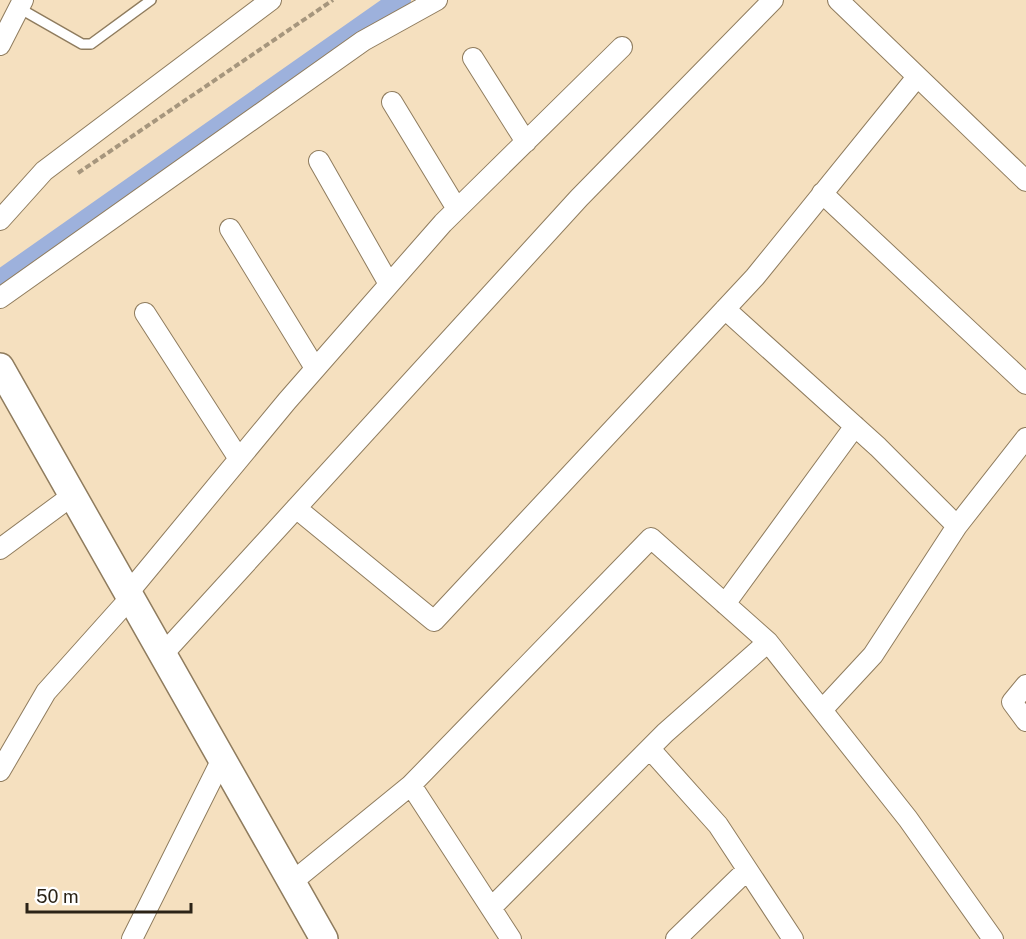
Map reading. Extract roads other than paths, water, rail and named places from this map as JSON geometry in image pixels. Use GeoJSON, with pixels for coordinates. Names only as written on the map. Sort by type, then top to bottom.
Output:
{"type":"FeatureCollection","features":[{"type":"Feature","properties":{"kind":"street"},"geometry":{"type":"LineString","coordinates":[[0,298],[363,41],[437,0]]}},
{"type":"Feature","properties":{"kind":"street"},"geometry":{"type":"LineString","coordinates":[[163,654],[579,198],[773,0]]}},
{"type":"Feature","properties":{"kind":"street"},"geometry":{"type":"LineString","coordinates":[[838,0],[1026,181]]}},
{"type":"Feature","properties":{"kind":"street"},"geometry":{"type":"LineString","coordinates":[[0,45],[21,4]]}},
{"type":"Feature","properties":{"kind":"street"},"geometry":{"type":"LineString","coordinates":[[0,220],[52,165],[263,4]]}},
{"type":"Feature","properties":{"kind":"street"},"geometry":{"type":"LineString","coordinates":[[0,771],[46,692],[130,595],[239,459],[315,369],[457,209],[622,47]]}},
{"type":"Feature","properties":{"kind":"street"},"geometry":{"type":"LineString","coordinates":[[473,58],[526,142]]}},
{"type":"Feature","properties":{"kind":"street"},"geometry":{"type":"LineString","coordinates":[[296,508],[434,621],[754,277],[917,77]]}},
{"type":"Feature","properties":{"kind":"street"},"geometry":{"type":"LineString","coordinates":[[392,102],[457,209]]}},
{"type":"Feature","properties":{"kind":"street"},"geometry":{"type":"LineString","coordinates":[[319,162],[389,284]]}},
{"type":"Feature","properties":{"kind":"street"},"geometry":{"type":"LineString","coordinates":[[822,194],[1026,384]]}},
{"type":"Feature","properties":{"kind":"street"},"geometry":{"type":"LineString","coordinates":[[230,229],[315,369]]}},
{"type":"Feature","properties":{"kind":"street"},"geometry":{"type":"LineString","coordinates":[[724,309],[855,426],[957,526]]}},
{"type":"Feature","properties":{"kind":"street"},"geometry":{"type":"LineString","coordinates":[[144,313],[239,459]]}},
{"type":"Feature","properties":{"kind":"street"},"geometry":{"type":"LineString","coordinates":[[0,367],[324,939]]}},
{"type":"Feature","properties":{"kind":"street"},"geometry":{"type":"LineString","coordinates":[[725,604],[855,426]]}},
{"type":"Feature","properties":{"kind":"street"},"geometry":{"type":"LineString","coordinates":[[822,710],[873,655],[957,526],[1026,438]]}},
{"type":"Feature","properties":{"kind":"street"},"geometry":{"type":"LineString","coordinates":[[0,549],[73,495]]}},
{"type":"Feature","properties":{"kind":"street"},"geometry":{"type":"LineString","coordinates":[[292,882],[411,785],[651,538],[768,642],[908,819],[993,939]]}},
{"type":"Feature","properties":{"kind":"street"},"geometry":{"type":"LineString","coordinates":[[491,908],[650,749],[768,642]]}},
{"type":"Feature","properties":{"kind":"street"},"geometry":{"type":"LineString","coordinates":[[1026,685],[1012,702],[1026,721]]}},
{"type":"Feature","properties":{"kind":"street"},"geometry":{"type":"LineString","coordinates":[[650,749],[718,825],[793,939]]}},
{"type":"Feature","properties":{"kind":"street"},"geometry":{"type":"LineString","coordinates":[[133,938],[222,759]]}},
{"type":"Feature","properties":{"kind":"street"},"geometry":{"type":"LineString","coordinates":[[411,785],[512,939]]}},
{"type":"Feature","properties":{"kind":"street"},"geometry":{"type":"LineString","coordinates":[[676,939],[747,870]]}},
{"type":"Feature","properties":{"kind":"lane"},"geometry":{"type":"LineString","coordinates":[[21,4],[82,44],[91,44],[151,0]]}},
{"type":"Feature","properties":{"kind":"waterway"},"geometry":{"type":"LineString","coordinates":[[0,281],[400,0]]}}]}
